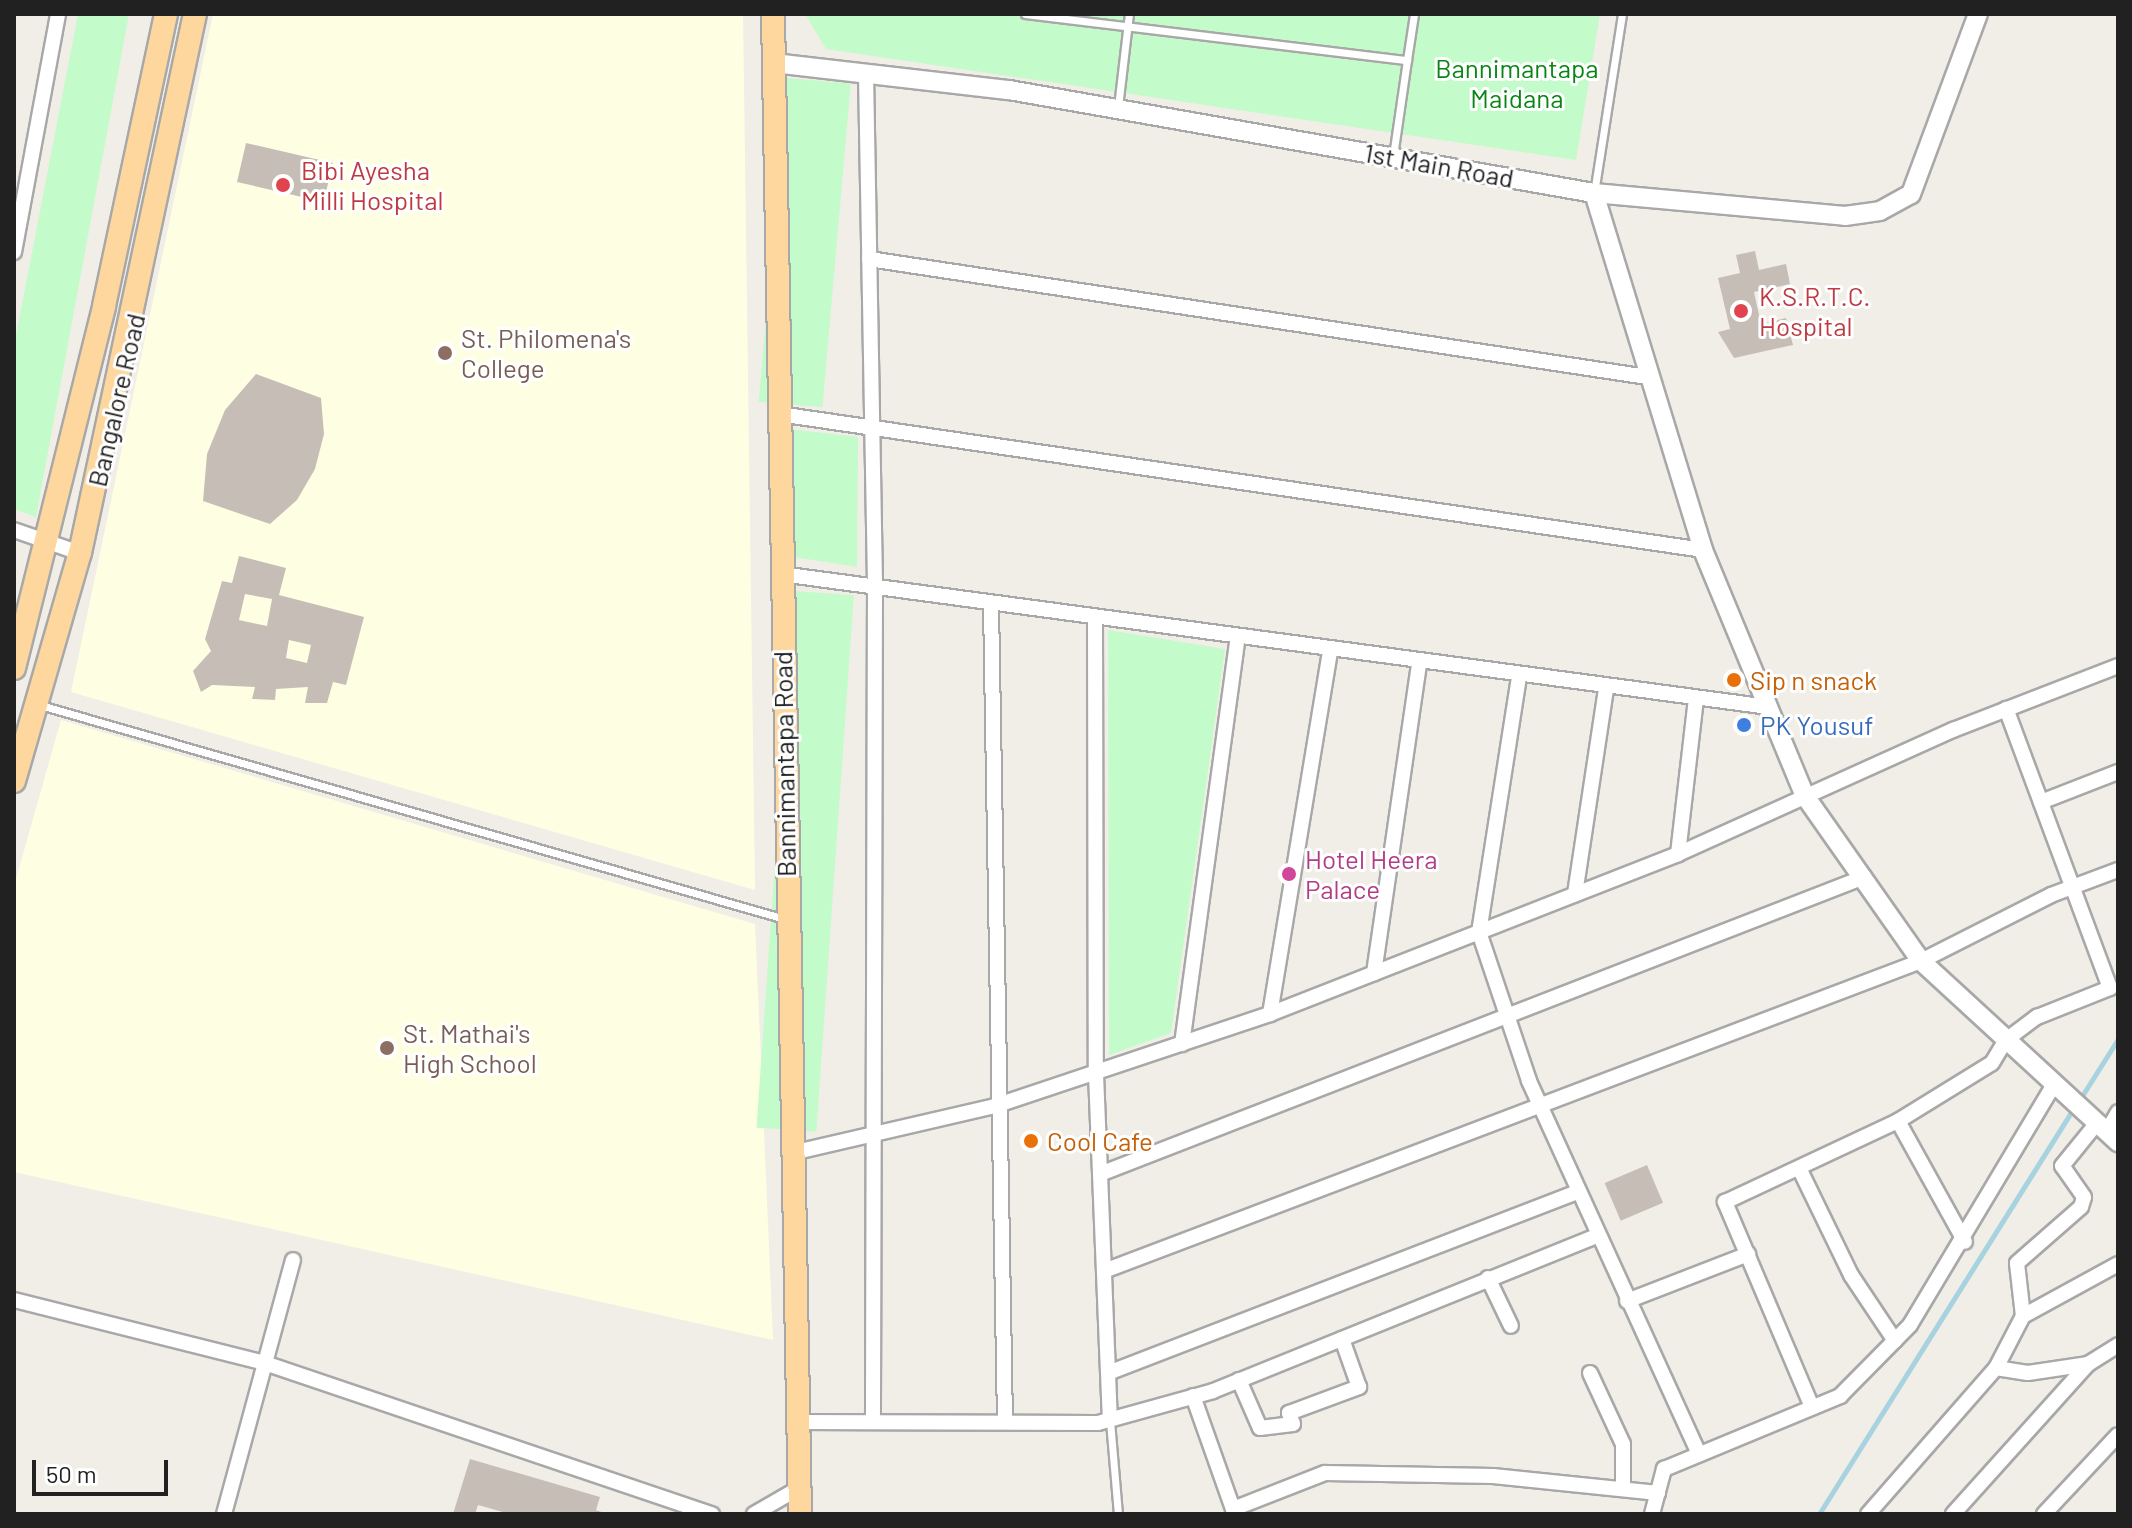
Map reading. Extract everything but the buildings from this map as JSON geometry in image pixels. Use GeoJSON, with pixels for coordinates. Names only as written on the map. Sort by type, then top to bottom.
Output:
{"type":"FeatureCollection","features":[{"type":"Feature","properties":{"kind":"main road","name":"Bangalore Road"},"geometry":{"type":"LineString","coordinates":[[14,668],[49,544],[166,14]]}},
{"type":"Feature","properties":{"kind":"main road","name":"Bangalore Road"},"geometry":{"type":"LineString","coordinates":[[14,781],[39,705],[80,553],[195,14]]}},
{"type":"Feature","properties":{"kind":"main road","name":"Bannimantapa Road"},"geometry":{"type":"LineString","coordinates":[[773,14],[787,919],[796,1152],[800,1514]]}},
{"type":"Feature","properties":{"kind":"street"},"geometry":{"type":"LineString","coordinates":[[14,252],[58,14]]}},
{"type":"Feature","properties":{"kind":"street","name":"1st Main Road"},"geometry":{"type":"LineString","coordinates":[[774,63],[1118,109],[1594,193],[1845,216],[1880,211],[1911,194],[1978,14]]}},
{"type":"Feature","properties":{"kind":"street"},"geometry":{"type":"LineString","coordinates":[[866,73],[875,585],[873,1421]]}},
{"type":"Feature","properties":{"kind":"street"},"geometry":{"type":"LineString","coordinates":[[1594,193],[1647,377],[1703,550],[1805,796],[1921,961],[2103,1129]]}},
{"type":"Feature","properties":{"kind":"street"},"geometry":{"type":"LineString","coordinates":[[869,259],[1647,377]]}},
{"type":"Feature","properties":{"kind":"street"},"geometry":{"type":"LineString","coordinates":[[779,414],[1703,550]]}},
{"type":"Feature","properties":{"kind":"street"},"geometry":{"type":"LineString","coordinates":[[14,530],[80,553]]}},
{"type":"Feature","properties":{"kind":"street"},"geometry":{"type":"LineString","coordinates":[[781,574],[875,585],[1330,653],[1606,690],[1769,707]]}},
{"type":"Feature","properties":{"kind":"street"},"geometry":{"type":"LineString","coordinates":[[991,604],[995,1106],[1005,1422]]}},
{"type":"Feature","properties":{"kind":"street"},"geometry":{"type":"LineString","coordinates":[[1095,619],[1096,1074],[1110,1419]]}},
{"type":"Feature","properties":{"kind":"street"},"geometry":{"type":"LineString","coordinates":[[1182,1044],[1237,640]]}},
{"type":"Feature","properties":{"kind":"street"},"geometry":{"type":"LineString","coordinates":[[1270,1014],[1330,653]]}},
{"type":"Feature","properties":{"kind":"street"},"geometry":{"type":"LineString","coordinates":[[1374,973],[1419,664]]}},
{"type":"Feature","properties":{"kind":"street"},"geometry":{"type":"LineString","coordinates":[[796,1152],[874,1137],[995,1106],[1270,1014],[1678,854],[2006,709],[2118,666]]}},
{"type":"Feature","properties":{"kind":"street"},"geometry":{"type":"LineString","coordinates":[[1519,677],[1479,932],[1542,1111],[1699,1454]]}},
{"type":"Feature","properties":{"kind":"street"},"geometry":{"type":"LineString","coordinates":[[1575,894],[1606,690]]}},
{"type":"Feature","properties":{"kind":"street"},"geometry":{"type":"LineString","coordinates":[[1678,854],[1696,699]]}},
{"type":"Feature","properties":{"kind":"street"},"geometry":{"type":"LineString","coordinates":[[1812,1407],[1725,1202],[1801,1172],[1898,1121],[1992,1063],[2006,1040],[2037,1017],[2110,988],[2070,888],[2006,709]]}},
{"type":"Feature","properties":{"kind":"street"},"geometry":{"type":"LineString","coordinates":[[2041,802],[2118,772]]}},
{"type":"Feature","properties":{"kind":"street"},"geometry":{"type":"LineString","coordinates":[[1104,1271],[1542,1111],[1921,961],[2070,888],[2118,870]]}},
{"type":"Feature","properties":{"kind":"street"},"geometry":{"type":"LineString","coordinates":[[1100,1174],[1864,877]]}},
{"type":"Feature","properties":{"kind":"street"},"geometry":{"type":"LineString","coordinates":[[1193,1396],[1233,1509],[1325,1473],[1493,1476],[1623,1489],[1655,1504],[1664,1469],[1840,1396],[1895,1341],[1965,1242],[2058,1088]]}},
{"type":"Feature","properties":{"kind":"street"},"geometry":{"type":"LineString","coordinates":[[2023,1316],[2017,1263],[2081,1207],[2084,1197],[2062,1166],[2118,1112]]}},
{"type":"Feature","properties":{"kind":"street"},"geometry":{"type":"LineString","coordinates":[[1898,1121],[1965,1242]]}},
{"type":"Feature","properties":{"kind":"street"},"geometry":{"type":"LineString","coordinates":[[1801,1172],[1851,1275],[1895,1341]]}},
{"type":"Feature","properties":{"kind":"street"},"geometry":{"type":"LineString","coordinates":[[1108,1373],[1577,1192]]}},
{"type":"Feature","properties":{"kind":"street"},"geometry":{"type":"LineString","coordinates":[[799,1422],[1110,1419],[1239,1380],[1597,1236]]}},
{"type":"Feature","properties":{"kind":"street"},"geometry":{"type":"LineString","coordinates":[[1627,1301],[1748,1254]]}},
{"type":"Feature","properties":{"kind":"street"},"geometry":{"type":"LineString","coordinates":[[224,1514],[293,1260]]}},
{"type":"Feature","properties":{"kind":"street"},"geometry":{"type":"LineString","coordinates":[[1868,1514],[1996,1368],[2023,1316],[2118,1264]]}},
{"type":"Feature","properties":{"kind":"street"},"geometry":{"type":"LineString","coordinates":[[1488,1278],[1511,1326]]}},
{"type":"Feature","properties":{"kind":"street"},"geometry":{"type":"LineString","coordinates":[[14,1300],[265,1363],[712,1514]]}},
{"type":"Feature","properties":{"kind":"street"},"geometry":{"type":"LineString","coordinates":[[1239,1380],[1260,1428],[1293,1424],[1289,1413],[1359,1387],[1342,1339]]}},
{"type":"Feature","properties":{"kind":"street"},"geometry":{"type":"LineString","coordinates":[[1953,1514],[2088,1364],[2118,1345]]}},
{"type":"Feature","properties":{"kind":"street"},"geometry":{"type":"LineString","coordinates":[[1996,1368],[2028,1373],[2088,1364]]}},
{"type":"Feature","properties":{"kind":"street"},"geometry":{"type":"LineString","coordinates":[[1590,1373],[1623,1444],[1623,1489]]}},
{"type":"Feature","properties":{"kind":"street"},"geometry":{"type":"LineString","coordinates":[[2044,1514],[2118,1435]]}},
{"type":"Feature","properties":{"kind":"street"},"geometry":{"type":"LineString","coordinates":[[754,1514],[799,1488]]}},
{"type":"Feature","properties":{"kind":"lane"},"geometry":{"type":"LineString","coordinates":[[1025,14],[1407,60]]}},
{"type":"Feature","properties":{"kind":"lane"},"geometry":{"type":"LineString","coordinates":[[1118,109],[1129,14]]}},
{"type":"Feature","properties":{"kind":"lane"},"geometry":{"type":"LineString","coordinates":[[1393,156],[1414,14]]}},
{"type":"Feature","properties":{"kind":"lane"},"geometry":{"type":"LineString","coordinates":[[1594,193],[1622,14]]}},
{"type":"Feature","properties":{"kind":"lane"},"geometry":{"type":"LineString","coordinates":[[39,705],[787,919]]}},
{"type":"Feature","properties":{"kind":"lane"},"geometry":{"type":"LineString","coordinates":[[1110,1419],[1118,1514]]}},
{"type":"Feature","properties":{"kind":"shaded area","name":"St. Philomena's College"},"geometry":{"type":"Polygon","coordinates":[[[213,14],[743,14],[755,890],[71,692],[213,14]]]}},
{"type":"Feature","properties":{"kind":"shaded area","name":"St. Mathai's High School"},"geometry":{"type":"Polygon","coordinates":[[[61,720],[755,924],[773,1340],[14,1172],[14,886],[61,720]]]}},
{"type":"Feature","properties":{"kind":"green space"},"geometry":{"type":"Polygon","coordinates":[[[78,14],[129,14],[36,517],[14,509],[14,346],[78,14]]]}},
{"type":"Feature","properties":{"kind":"green space","name":"Bannimantapa Maidana"},"geometry":{"type":"Polygon","coordinates":[[[805,14],[1600,14],[1576,160],[826,49],[805,14]]]}},
{"type":"Feature","properties":{"kind":"green space"},"geometry":{"type":"Polygon","coordinates":[[[787,78],[851,84],[822,407],[759,402],[787,78]]]}},
{"type":"Feature","properties":{"kind":"green space"},"geometry":{"type":"Polygon","coordinates":[[[790,429],[858,437],[857,567],[794,557],[790,429]]]}},
{"type":"Feature","properties":{"kind":"green space"},"geometry":{"type":"Polygon","coordinates":[[[794,591],[854,595],[816,1132],[756,1128],[794,591]]]}},
{"type":"Feature","properties":{"kind":"green space"},"geometry":{"type":"Polygon","coordinates":[[[1108,630],[1225,649],[1171,1033],[1109,1055],[1108,630]]]}},
{"type":"Feature","properties":{"kind":"waterway"},"geometry":{"type":"LineString","coordinates":[[2080,1099],[2118,1039]]}},
{"type":"Feature","properties":{"kind":"waterway"},"geometry":{"type":"LineString","coordinates":[[1819,1514],[2074,1107]]}},
{"type":"Feature","properties":{"kind":"waterway"},"geometry":{"type":"LineString","coordinates":[[1320,1514],[1563,1514]]}},
{"type":"Feature","properties":{"kind":"place","name":"Bibi Ayesha Milli Hospital"},"geometry":{"type":"Point","coordinates":[283,185]}},
{"type":"Feature","properties":{"kind":"place","name":"K.S.R.T.C. Hospital"},"geometry":{"type":"Point","coordinates":[1741,311]}},
{"type":"Feature","properties":{"kind":"place","name":"St. Philomena's College"},"geometry":{"type":"Point","coordinates":[445,353]}},
{"type":"Feature","properties":{"kind":"place","name":"Sip n snack"},"geometry":{"type":"Point","coordinates":[1734,680]}},
{"type":"Feature","properties":{"kind":"place","name":"PK Yousuf"},"geometry":{"type":"Point","coordinates":[1744,725]}},
{"type":"Feature","properties":{"kind":"place","name":"Hotel Heera Palace"},"geometry":{"type":"Point","coordinates":[1289,874]}},
{"type":"Feature","properties":{"kind":"place","name":"St. Mathai's High School"},"geometry":{"type":"Point","coordinates":[387,1048]}},
{"type":"Feature","properties":{"kind":"place","name":"Cool Cafe"},"geometry":{"type":"Point","coordinates":[1031,1141]}}]}
